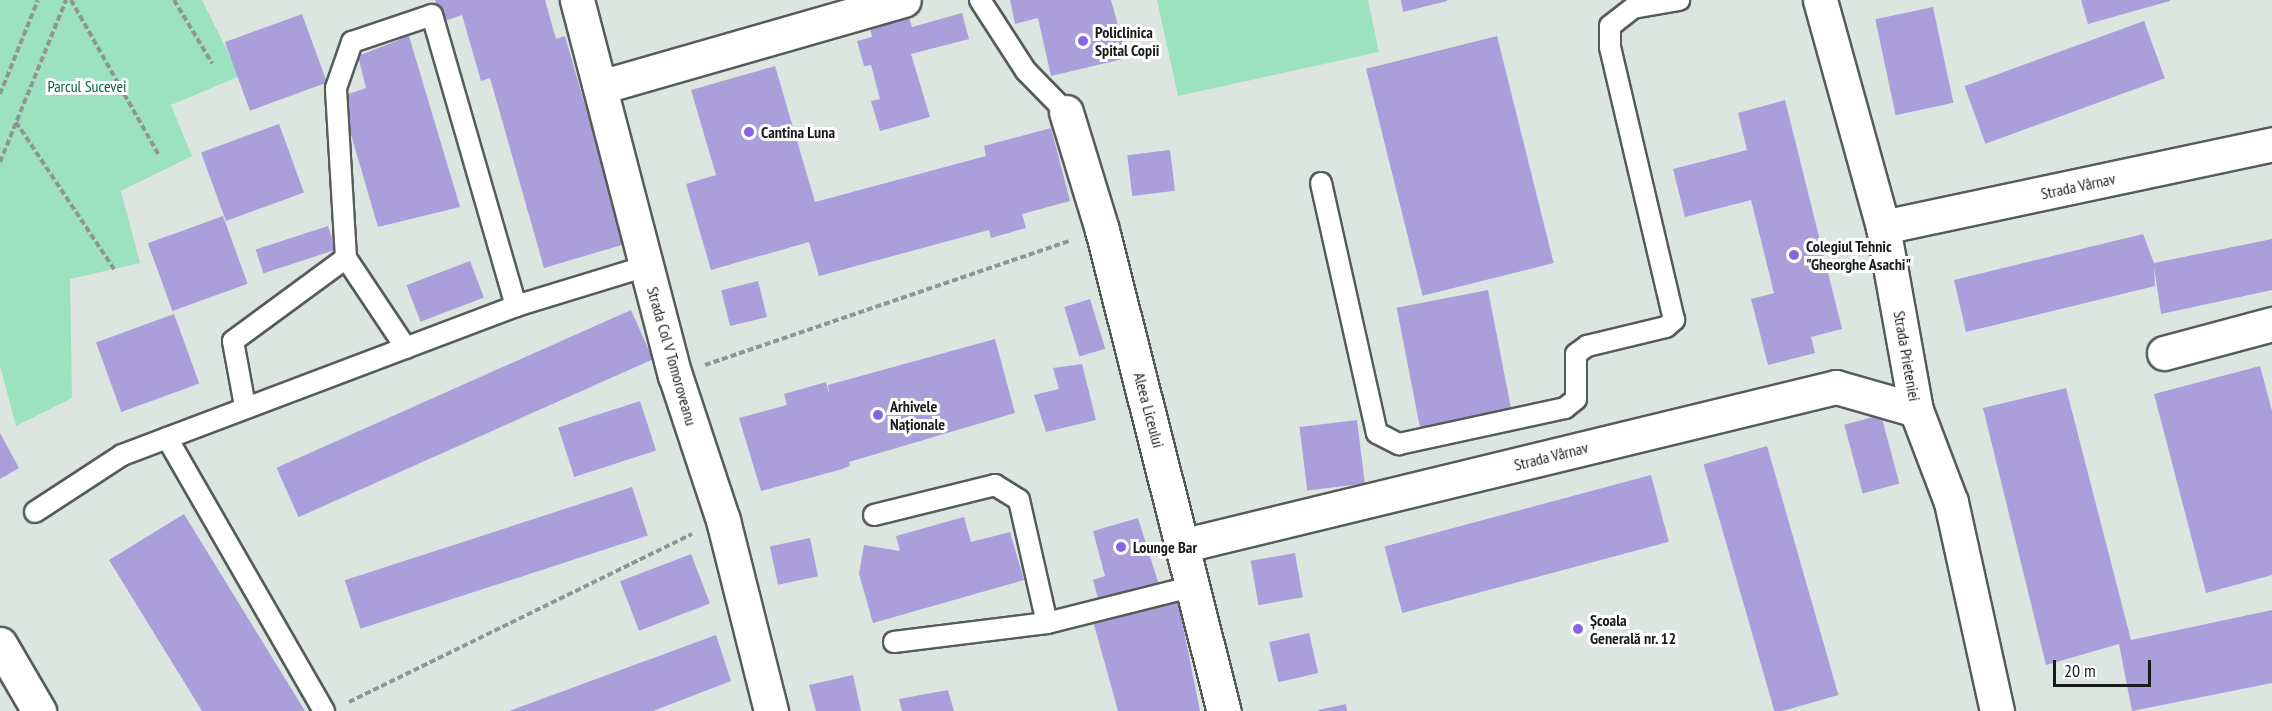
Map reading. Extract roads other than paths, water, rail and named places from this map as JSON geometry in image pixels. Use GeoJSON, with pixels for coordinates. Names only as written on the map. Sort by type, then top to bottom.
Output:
{"type":"FeatureCollection","features":[{"type":"Feature","properties":{"kind":"street","name":"Strada Col V Tomoroveanu"},"geometry":{"type":"LineString","coordinates":[[577,0],[675,375],[723,520],[771,711]]}},
{"type":"Feature","properties":{"kind":"street"},"geometry":{"type":"LineString","coordinates":[[600,87],[904,0]]}},
{"type":"Feature","properties":{"kind":"street","name":"Strada Prieteniei"},"geometry":{"type":"LineString","coordinates":[[1820,0],[1883,227],[1916,410],[1951,502],[1996,711]]}},
{"type":"Feature","properties":{"kind":"street","name":"Aleea Liceului"},"geometry":{"type":"LineString","coordinates":[[1066,112],[1102,230],[1185,545],[1224,711]]}},
{"type":"Feature","properties":{"kind":"street","name":"Strada Vârnav"},"geometry":{"type":"LineString","coordinates":[[1883,227],[2272,144]]}},
{"type":"Feature","properties":{"kind":"street"},"geometry":{"type":"LineString","coordinates":[[2164,353],[2272,324]]}},
{"type":"Feature","properties":{"kind":"street","name":"Strada Vârnav"},"geometry":{"type":"LineString","coordinates":[[1185,545],[1836,387],[1916,410]]}},
{"type":"Feature","properties":{"kind":"street"},"geometry":{"type":"LineString","coordinates":[[0,644],[39,711]]}},
{"type":"Feature","properties":{"kind":"lane"},"geometry":{"type":"LineString","coordinates":[[980,0],[1026,71],[1066,112]]}},
{"type":"Feature","properties":{"kind":"lane"},"geometry":{"type":"LineString","coordinates":[[1321,183],[1377,433],[1399,444],[1565,408],[1576,399],[1576,354],[1587,346],[1666,327],[1674,320],[1610,47],[1610,26],[1633,8],[1679,0]]}},
{"type":"Feature","properties":{"kind":"lane"},"geometry":{"type":"LineString","coordinates":[[406,348],[346,258],[336,88],[352,42],[430,7],[516,306]]}},
{"type":"Feature","properties":{"kind":"lane"},"geometry":{"type":"LineString","coordinates":[[245,406],[233,341],[346,258]]}},
{"type":"Feature","properties":{"kind":"lane"},"geometry":{"type":"LineString","coordinates":[[35,512],[122,455],[245,406],[516,306],[646,266]]}},
{"type":"Feature","properties":{"kind":"lane"},"geometry":{"type":"LineString","coordinates":[[167,438],[333,708]]}},
{"type":"Feature","properties":{"kind":"lane"},"geometry":{"type":"LineString","coordinates":[[874,515],[994,485],[1003,490],[1019,500],[1047,623]]}},
{"type":"Feature","properties":{"kind":"lane"},"geometry":{"type":"LineString","coordinates":[[894,642],[1047,623],[1194,586]]}},
{"type":"Feature","properties":{"kind":"place","name":"Policlinica Spital Copii"},"geometry":{"type":"Point","coordinates":[1083,41]}},
{"type":"Feature","properties":{"kind":"place","name":"Cantina Luna"},"geometry":{"type":"Point","coordinates":[749,132]}},
{"type":"Feature","properties":{"kind":"place","name":"Colegiul Tehnic \"Gheorghe Asachi\""},"geometry":{"type":"Point","coordinates":[1794,255]}},
{"type":"Feature","properties":{"kind":"place","name":"Arhivele Naționale"},"geometry":{"type":"Point","coordinates":[878,415]}},
{"type":"Feature","properties":{"kind":"place","name":"Lounge Bar"},"geometry":{"type":"Point","coordinates":[1121,547]}},
{"type":"Feature","properties":{"kind":"place","name":"Școala Generală nr. 12"},"geometry":{"type":"Point","coordinates":[1578,629]}},
{"type":"Feature","properties":{"kind":"park label","name":"Parcul Sucevei"},"geometry":{"type":"Point","coordinates":[87,86]}}]}
